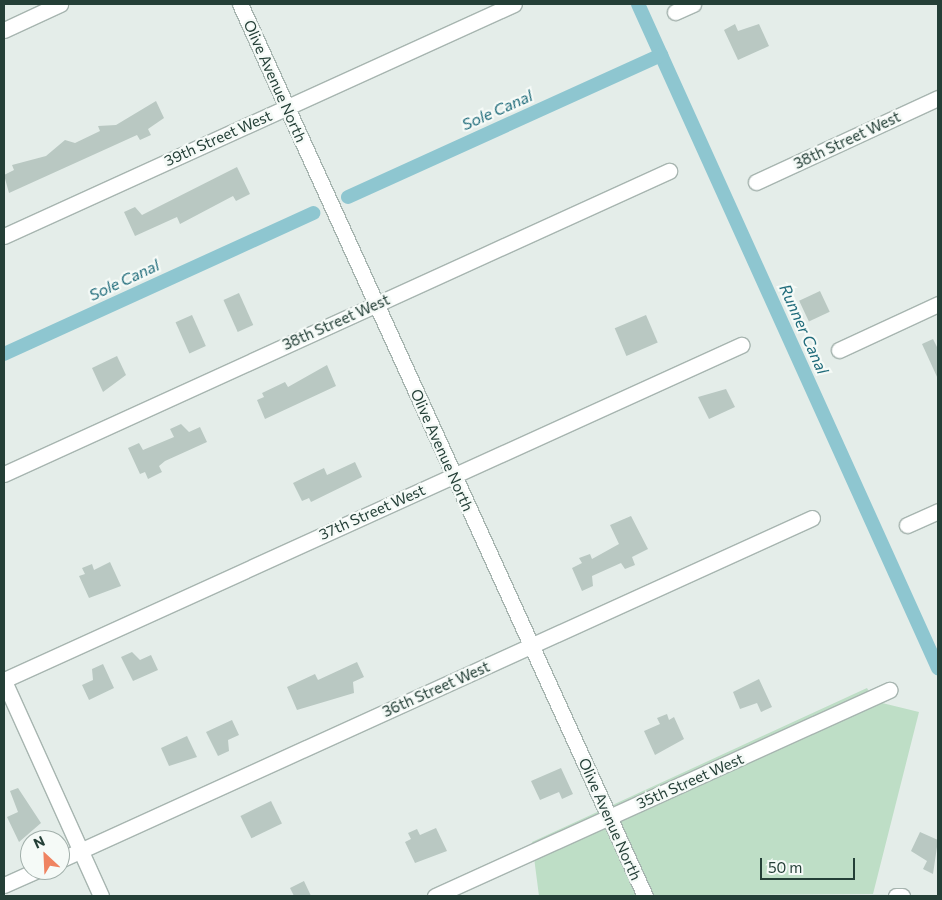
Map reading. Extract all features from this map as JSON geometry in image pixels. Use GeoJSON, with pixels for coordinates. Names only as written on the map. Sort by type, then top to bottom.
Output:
{"type":"FeatureCollection","features":[{"type":"Feature","properties":{"kind":"street"},"geometry":{"type":"LineString","coordinates":[[4,30],[60,4]]}},
{"type":"Feature","properties":{"kind":"street","name":"Olive Avenue North"},"geometry":{"type":"LineString","coordinates":[[240,4],[645,896]]}},
{"type":"Feature","properties":{"kind":"street","name":"39th Street West"},"geometry":{"type":"LineString","coordinates":[[4,236],[514,4]]}},
{"type":"Feature","properties":{"kind":"street"},"geometry":{"type":"LineString","coordinates":[[676,12],[693,4]]}},
{"type":"Feature","properties":{"kind":"street","name":"38th Street West"},"geometry":{"type":"LineString","coordinates":[[756,182],[938,98]]}},
{"type":"Feature","properties":{"kind":"street","name":"38th Street West"},"geometry":{"type":"LineString","coordinates":[[4,474],[669,171]]}},
{"type":"Feature","properties":{"kind":"street"},"geometry":{"type":"LineString","coordinates":[[839,350],[938,304]]}},
{"type":"Feature","properties":{"kind":"street","name":"37th Street West"},"geometry":{"type":"LineString","coordinates":[[4,680],[741,345]]}},
{"type":"Feature","properties":{"kind":"street"},"geometry":{"type":"LineString","coordinates":[[907,525],[938,511]]}},
{"type":"Feature","properties":{"kind":"street","name":"36th Street West"},"geometry":{"type":"LineString","coordinates":[[70,856],[812,518]]}},
{"type":"Feature","properties":{"kind":"street"},"geometry":{"type":"LineString","coordinates":[[4,680],[101,896]]}},
{"type":"Feature","properties":{"kind":"street","name":"35th Street West"},"geometry":{"type":"LineString","coordinates":[[435,896],[890,690]]}},
{"type":"Feature","properties":{"kind":"street"},"geometry":{"type":"LineString","coordinates":[[4,885],[20,878]]}},
{"type":"Feature","properties":{"kind":"street"},"geometry":{"type":"LineString","coordinates":[[896,896],[901,896]]}},
{"type":"Feature","properties":{"kind":"green space"},"geometry":{"type":"Polygon","coordinates":[[[867,688],[874,701],[919,712],[873,894],[539,896],[532,842],[867,688]]]}},
{"type":"Feature","properties":{"kind":"building"},"geometry":{"type":"Polygon","coordinates":[[[735,24],[738,31],[759,24],[769,46],[738,60],[724,30],[735,24]]]}},
{"type":"Feature","properties":{"kind":"building"},"geometry":{"type":"Polygon","coordinates":[[[156,101],[164,118],[148,129],[151,135],[140,140],[137,135],[9,193],[4,175],[14,170],[12,165],[46,156],[65,140],[75,143],[100,131],[98,126],[116,125],[156,101]]]}},
{"type":"Feature","properties":{"kind":"building"},"geometry":{"type":"Polygon","coordinates":[[[237,167],[250,194],[236,201],[233,196],[180,224],[177,217],[135,236],[124,212],[135,207],[142,215],[237,167]]]}},
{"type":"Feature","properties":{"kind":"building"},"geometry":{"type":"Polygon","coordinates":[[[820,291],[830,312],[809,322],[799,301],[820,291]]]}},
{"type":"Feature","properties":{"kind":"building"},"geometry":{"type":"Polygon","coordinates":[[[239,293],[253,325],[238,332],[223,300],[239,293]]]}},
{"type":"Feature","properties":{"kind":"building"},"geometry":{"type":"Polygon","coordinates":[[[192,315],[206,346],[189,353],[176,322],[192,315]]]}},
{"type":"Feature","properties":{"kind":"building"},"geometry":{"type":"Polygon","coordinates":[[[646,315],[658,343],[626,356],[615,328],[646,315]]]}},
{"type":"Feature","properties":{"kind":"building"},"geometry":{"type":"Polygon","coordinates":[[[933,339],[938,349],[938,379],[922,344],[933,339]]]}},
{"type":"Feature","properties":{"kind":"building"},"geometry":{"type":"Polygon","coordinates":[[[117,356],[126,375],[103,392],[92,368],[117,356]]]}},
{"type":"Feature","properties":{"kind":"building"},"geometry":{"type":"Polygon","coordinates":[[[327,365],[336,386],[265,419],[257,400],[264,397],[262,393],[285,382],[288,387],[327,365]]]}},
{"type":"Feature","properties":{"kind":"building"},"geometry":{"type":"Polygon","coordinates":[[[726,389],[735,407],[709,419],[698,397],[726,389]]]}},
{"type":"Feature","properties":{"kind":"building"},"geometry":{"type":"Polygon","coordinates":[[[181,424],[189,432],[200,427],[207,442],[165,461],[159,466],[162,472],[148,479],[145,472],[140,474],[128,448],[139,443],[143,450],[174,437],[170,429],[181,424]]]}},
{"type":"Feature","properties":{"kind":"building"},"geometry":{"type":"Polygon","coordinates":[[[355,462],[362,477],[311,502],[309,498],[302,501],[293,483],[324,468],[327,475],[355,462]]]}},
{"type":"Feature","properties":{"kind":"building"},"geometry":{"type":"Polygon","coordinates":[[[631,516],[648,549],[632,557],[635,565],[625,569],[621,563],[592,576],[593,586],[582,591],[572,568],[582,563],[579,558],[590,554],[592,559],[619,544],[610,525],[631,516]]]}},
{"type":"Feature","properties":{"kind":"building"},"geometry":{"type":"Polygon","coordinates":[[[110,562],[121,586],[89,598],[79,576],[85,574],[82,568],[92,564],[94,570],[110,562]]]}},
{"type":"Feature","properties":{"kind":"building"},"geometry":{"type":"Polygon","coordinates":[[[132,652],[140,660],[151,655],[158,670],[133,681],[121,657],[132,652]]]}},
{"type":"Feature","properties":{"kind":"building"},"geometry":{"type":"Polygon","coordinates":[[[357,662],[364,677],[353,682],[354,693],[297,710],[287,687],[315,674],[318,680],[357,662]]]}},
{"type":"Feature","properties":{"kind":"building"},"geometry":{"type":"Polygon","coordinates":[[[103,664],[114,688],[89,700],[82,685],[93,680],[92,669],[103,664]]]}},
{"type":"Feature","properties":{"kind":"building"},"geometry":{"type":"Polygon","coordinates":[[[759,679],[772,707],[761,712],[757,703],[740,709],[733,692],[759,679]]]}},
{"type":"Feature","properties":{"kind":"building"},"geometry":{"type":"Polygon","coordinates":[[[667,714],[669,720],[674,717],[684,739],[655,755],[644,731],[660,724],[657,718],[667,714]]]}},
{"type":"Feature","properties":{"kind":"building"},"geometry":{"type":"Polygon","coordinates":[[[232,720],[239,735],[228,740],[229,751],[218,756],[206,732],[232,720]]]}},
{"type":"Feature","properties":{"kind":"building"},"geometry":{"type":"Polygon","coordinates":[[[187,736],[197,757],[169,766],[161,748],[187,736]]]}},
{"type":"Feature","properties":{"kind":"building"},"geometry":{"type":"Polygon","coordinates":[[[561,768],[573,794],[562,799],[559,792],[540,800],[531,781],[561,768]]]}},
{"type":"Feature","properties":{"kind":"building"},"geometry":{"type":"Polygon","coordinates":[[[18,788],[41,823],[33,830],[20,830],[19,842],[7,817],[18,812],[10,791],[18,788]]]}},
{"type":"Feature","properties":{"kind":"building"},"geometry":{"type":"Polygon","coordinates":[[[271,801],[282,823],[251,838],[240,816],[271,801]]]}},
{"type":"Feature","properties":{"kind":"building"},"geometry":{"type":"Polygon","coordinates":[[[436,828],[447,851],[415,863],[405,842],[411,839],[408,833],[417,829],[420,835],[436,828]]]}},
{"type":"Feature","properties":{"kind":"building"},"geometry":{"type":"Polygon","coordinates":[[[920,832],[938,840],[933,874],[923,869],[927,861],[911,851],[920,832]]]}},
{"type":"Feature","properties":{"kind":"building"},"geometry":{"type":"Polygon","coordinates":[[[304,881],[311,896],[294,896],[290,888],[304,881]]]}},
{"type":"Feature","properties":{"kind":"waterway","name":"Runner Canal"},"geometry":{"type":"LineString","coordinates":[[638,4],[938,668]]}},
{"type":"Feature","properties":{"kind":"waterway","name":"Sole Canal"},"geometry":{"type":"LineString","coordinates":[[348,197],[661,55]]}},
{"type":"Feature","properties":{"kind":"waterway","name":"Sole Canal"},"geometry":{"type":"LineString","coordinates":[[4,354],[313,213]]}}]}
